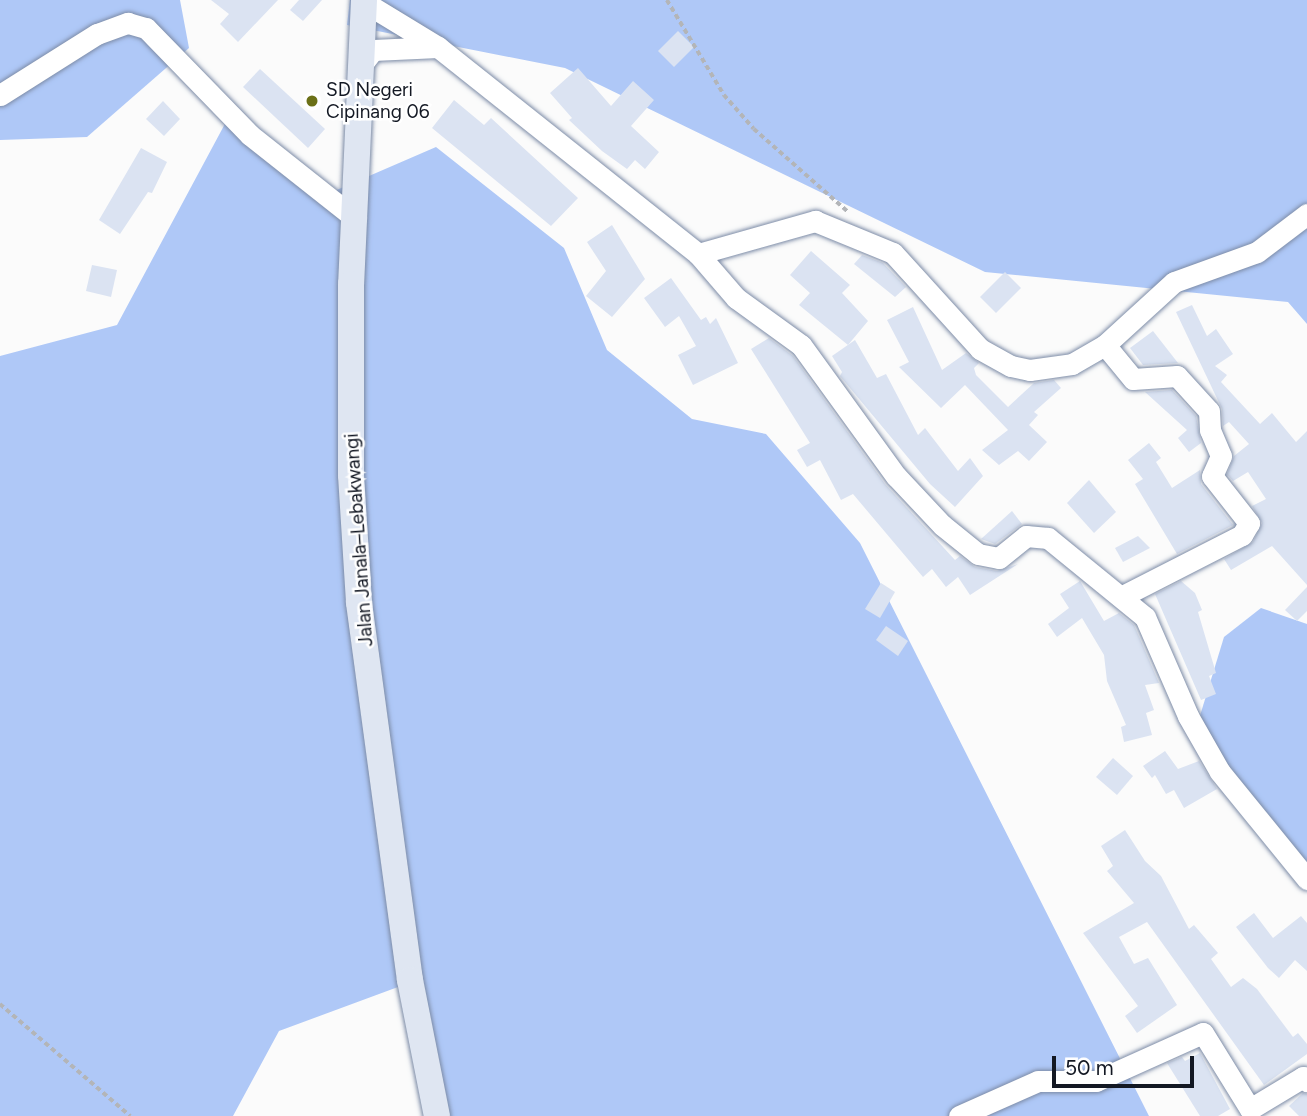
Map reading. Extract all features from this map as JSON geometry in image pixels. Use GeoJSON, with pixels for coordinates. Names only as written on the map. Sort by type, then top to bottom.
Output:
{"type":"FeatureCollection","features":[{"type":"Feature","properties":{"kind":"main road","name":"Jalan Janala–Lebakwangi"},"geometry":{"type":"LineString","coordinates":[[364,1],[359,68],[351,475],[359,603],[410,980],[437,1116]]}},
{"type":"Feature","properties":{"kind":"street"},"geometry":{"type":"LineString","coordinates":[[364,1],[438,47],[698,254],[736,298],[801,345],[896,476],[942,525],[978,554],[999,558],[1026,536],[1048,538],[1145,617],[1188,716],[1220,772],[1307,879]]}},
{"type":"Feature","properties":{"kind":"street"},"geometry":{"type":"LineString","coordinates":[[0,95],[97,34],[128,23],[146,28],[250,135],[356,219]]}},
{"type":"Feature","properties":{"kind":"street"},"geometry":{"type":"LineString","coordinates":[[359,68],[373,50],[438,47]]}},
{"type":"Feature","properties":{"kind":"street"},"geometry":{"type":"LineString","coordinates":[[698,254],[815,221],[893,253],[980,349],[1011,366],[1030,370],[1072,364],[1105,345],[1174,282],[1257,253],[1307,214]]}},
{"type":"Feature","properties":{"kind":"street"},"geometry":{"type":"LineString","coordinates":[[1105,345],[1133,379],[1177,376],[1209,411],[1210,430],[1220,456],[1212,476],[1249,523],[1242,535],[1121,597]]}},
{"type":"Feature","properties":{"kind":"street"},"geometry":{"type":"LineString","coordinates":[[958,1116],[1038,1081],[1096,1081],[1203,1033],[1250,1109],[1303,1077],[1307,1081]]}},
{"type":"Feature","properties":{"kind":"path"},"geometry":{"type":"LineString","coordinates":[[667,0],[724,95],[754,129],[853,217]]}},
{"type":"Feature","properties":{"kind":"path"},"geometry":{"type":"LineString","coordinates":[[0,1004],[130,1116]]}},
{"type":"Feature","properties":{"kind":"shaded area"},"geometry":{"type":"Polygon","coordinates":[[[0,0],[180,0],[189,48],[87,137],[0,140],[0,0]]]}},
{"type":"Feature","properties":{"kind":"shaded area"},"geometry":{"type":"Polygon","coordinates":[[[350,0],[1307,0],[1307,324],[1288,302],[985,272],[565,68],[347,25],[350,0]]]}},
{"type":"Feature","properties":{"kind":"shaded area"},"geometry":{"type":"Polygon","coordinates":[[[234,107],[332,192],[436,147],[564,248],[607,350],[692,419],[766,434],[860,543],[1149,1116],[435,1116],[398,987],[279,1031],[233,1116],[0,1116],[0,356],[117,325],[234,107]]]}},
{"type":"Feature","properties":{"kind":"shaded area"},"geometry":{"type":"Polygon","coordinates":[[[1261,608],[1307,624],[1307,869],[1192,742],[1224,637],[1261,608]]]}},
{"type":"Feature","properties":{"kind":"building"},"geometry":{"type":"Polygon","coordinates":[[[211,0],[278,0],[238,42],[220,24],[229,14],[211,0]]]}},
{"type":"Feature","properties":{"kind":"building"},"geometry":{"type":"Polygon","coordinates":[[[299,0],[322,0],[303,21],[290,10],[299,0]]]}},
{"type":"Feature","properties":{"kind":"building"},"geometry":{"type":"Polygon","coordinates":[[[678,31],[694,47],[674,67],[658,51],[678,31]]]}},
{"type":"Feature","properties":{"kind":"building"},"geometry":{"type":"Polygon","coordinates":[[[578,68],[611,106],[633,81],[654,100],[631,126],[659,152],[645,169],[635,160],[627,169],[602,151],[569,120],[572,118],[550,93],[578,68]]]}},
{"type":"Feature","properties":{"kind":"building"},"geometry":{"type":"Polygon","coordinates":[[[260,69],[325,129],[308,148],[243,87],[260,69]]]}},
{"type":"Feature","properties":{"kind":"building"},"geometry":{"type":"Polygon","coordinates":[[[454,100],[484,125],[491,118],[578,198],[551,226],[432,128],[454,100]]]}},
{"type":"Feature","properties":{"kind":"building"},"geometry":{"type":"Polygon","coordinates":[[[163,101],[180,119],[164,136],[146,119],[163,101]]]}},
{"type":"Feature","properties":{"kind":"building"},"geometry":{"type":"Polygon","coordinates":[[[141,148],[167,162],[152,193],[148,192],[120,234],[99,220],[141,148]]]}},
{"type":"Feature","properties":{"kind":"building"},"geometry":{"type":"Polygon","coordinates":[[[612,225],[645,279],[612,317],[586,296],[606,271],[587,242],[612,225]]]}},
{"type":"Feature","properties":{"kind":"building"},"geometry":{"type":"Polygon","coordinates":[[[811,251],[850,285],[842,293],[868,321],[848,345],[799,305],[810,293],[790,275],[811,251]]]}},
{"type":"Feature","properties":{"kind":"building"},"geometry":{"type":"Polygon","coordinates":[[[862,255],[883,263],[906,287],[895,297],[854,264],[862,255]]]}},
{"type":"Feature","properties":{"kind":"building"},"geometry":{"type":"Polygon","coordinates":[[[92,265],[117,270],[111,297],[86,291],[92,265]]]}},
{"type":"Feature","properties":{"kind":"building"},"geometry":{"type":"Polygon","coordinates":[[[1005,272],[1021,288],[996,313],[980,297],[1005,272]]]}},
{"type":"Feature","properties":{"kind":"building"},"geometry":{"type":"Polygon","coordinates":[[[671,278],[701,320],[706,317],[710,324],[716,318],[738,363],[693,385],[678,355],[696,346],[679,316],[665,327],[644,298],[671,278]]]}},
{"type":"Feature","properties":{"kind":"building"},"geometry":{"type":"Polygon","coordinates":[[[1192,305],[1207,336],[1216,329],[1233,354],[1215,366],[1227,375],[1221,382],[1260,424],[1272,413],[1296,442],[1307,431],[1307,585],[1272,546],[1231,570],[1224,559],[1253,542],[1262,523],[1252,506],[1266,499],[1248,472],[1233,481],[1227,474],[1234,456],[1249,444],[1229,422],[1223,426],[1222,409],[1176,312],[1192,305]]]}},
{"type":"Feature","properties":{"kind":"building"},"geometry":{"type":"Polygon","coordinates":[[[913,307],[942,370],[966,353],[979,363],[974,368],[976,375],[1008,407],[1034,383],[1054,380],[1061,388],[1034,412],[1038,415],[1029,425],[1047,442],[1029,461],[1018,451],[999,465],[982,450],[1008,430],[965,385],[941,408],[899,367],[909,362],[887,320],[913,307]]]}},
{"type":"Feature","properties":{"kind":"building"},"geometry":{"type":"Polygon","coordinates":[[[1153,331],[1178,363],[1143,365],[1130,348],[1153,331]]]}},
{"type":"Feature","properties":{"kind":"building"},"geometry":{"type":"Polygon","coordinates":[[[769,338],[793,356],[885,484],[955,560],[960,556],[975,567],[997,571],[1018,564],[970,595],[958,577],[946,587],[932,569],[923,577],[853,494],[841,500],[820,460],[807,467],[797,450],[810,443],[751,349],[769,338]]]}},
{"type":"Feature","properties":{"kind":"building"},"geometry":{"type":"Polygon","coordinates":[[[855,340],[877,378],[886,374],[918,435],[925,428],[958,471],[970,458],[983,476],[955,507],[930,484],[840,376],[842,372],[832,356],[855,340]]]}},
{"type":"Feature","properties":{"kind":"building"},"geometry":{"type":"Polygon","coordinates":[[[1172,390],[1196,416],[1201,443],[1189,452],[1178,438],[1187,430],[1145,392],[1172,390]]]}},
{"type":"Feature","properties":{"kind":"building"},"geometry":{"type":"Polygon","coordinates":[[[1149,443],[1161,458],[1156,462],[1172,488],[1200,470],[1201,484],[1233,525],[1177,554],[1135,484],[1143,479],[1128,460],[1149,443]]]}},
{"type":"Feature","properties":{"kind":"building"},"geometry":{"type":"Polygon","coordinates":[[[1089,480],[1116,512],[1094,533],[1067,503],[1089,480]]]}},
{"type":"Feature","properties":{"kind":"building"},"geometry":{"type":"Polygon","coordinates":[[[1012,511],[1022,524],[995,544],[981,539],[1012,511]]]}},
{"type":"Feature","properties":{"kind":"building"},"geometry":{"type":"Polygon","coordinates":[[[1138,536],[1150,548],[1123,562],[1115,548],[1138,536]]]}},
{"type":"Feature","properties":{"kind":"building"},"geometry":{"type":"Polygon","coordinates":[[[1080,581],[1104,621],[1119,613],[1134,625],[1159,683],[1145,685],[1154,710],[1146,713],[1152,735],[1124,742],[1121,727],[1126,725],[1107,681],[1104,655],[1082,618],[1057,637],[1048,624],[1069,608],[1060,594],[1080,581]]]}},
{"type":"Feature","properties":{"kind":"building"},"geometry":{"type":"Polygon","coordinates":[[[1181,581],[1195,593],[1202,610],[1198,612],[1216,673],[1209,676],[1216,694],[1201,700],[1155,594],[1181,581]]]}},
{"type":"Feature","properties":{"kind":"building"},"geometry":{"type":"Polygon","coordinates":[[[881,583],[895,592],[880,618],[865,609],[881,583]]]}},
{"type":"Feature","properties":{"kind":"building"},"geometry":{"type":"Polygon","coordinates":[[[1307,587],[1307,611],[1297,621],[1285,610],[1307,587]]]}},
{"type":"Feature","properties":{"kind":"building"},"geometry":{"type":"Polygon","coordinates":[[[886,626],[908,641],[898,656],[876,640],[886,626]]]}},
{"type":"Feature","properties":{"kind":"building"},"geometry":{"type":"Polygon","coordinates":[[[1165,751],[1178,769],[1199,761],[1217,789],[1184,808],[1174,790],[1166,794],[1155,775],[1152,778],[1143,766],[1165,751]]]}},
{"type":"Feature","properties":{"kind":"building"},"geometry":{"type":"Polygon","coordinates":[[[1113,758],[1133,776],[1117,795],[1096,777],[1113,758]]]}},
{"type":"Feature","properties":{"kind":"building"},"geometry":{"type":"Polygon","coordinates":[[[1125,830],[1145,861],[1161,876],[1189,929],[1194,925],[1218,953],[1211,959],[1231,987],[1243,978],[1257,989],[1293,1037],[1298,1033],[1307,1044],[1307,1054],[1264,1085],[1147,922],[1119,937],[1134,964],[1148,958],[1177,1005],[1137,1033],[1125,1016],[1138,1006],[1083,933],[1134,903],[1107,871],[1113,866],[1101,846],[1125,830]]]}},
{"type":"Feature","properties":{"kind":"building"},"geometry":{"type":"Polygon","coordinates":[[[1254,913],[1273,938],[1301,916],[1307,923],[1307,971],[1295,960],[1279,978],[1268,968],[1236,927],[1254,913]]]}},
{"type":"Feature","properties":{"kind":"building"},"geometry":{"type":"Polygon","coordinates":[[[1200,1053],[1230,1109],[1218,1116],[1200,1116],[1167,1063],[1182,1057],[1185,1061],[1200,1053]]]}},
{"type":"Feature","properties":{"kind":"building"},"geometry":{"type":"Polygon","coordinates":[[[1303,1093],[1307,1094],[1307,1116],[1299,1116],[1289,1106],[1303,1093]]]}},
{"type":"Feature","properties":{"kind":"place","name":"SD Negeri Cipinang 06"},"geometry":{"type":"Point","coordinates":[312,101]}}]}
